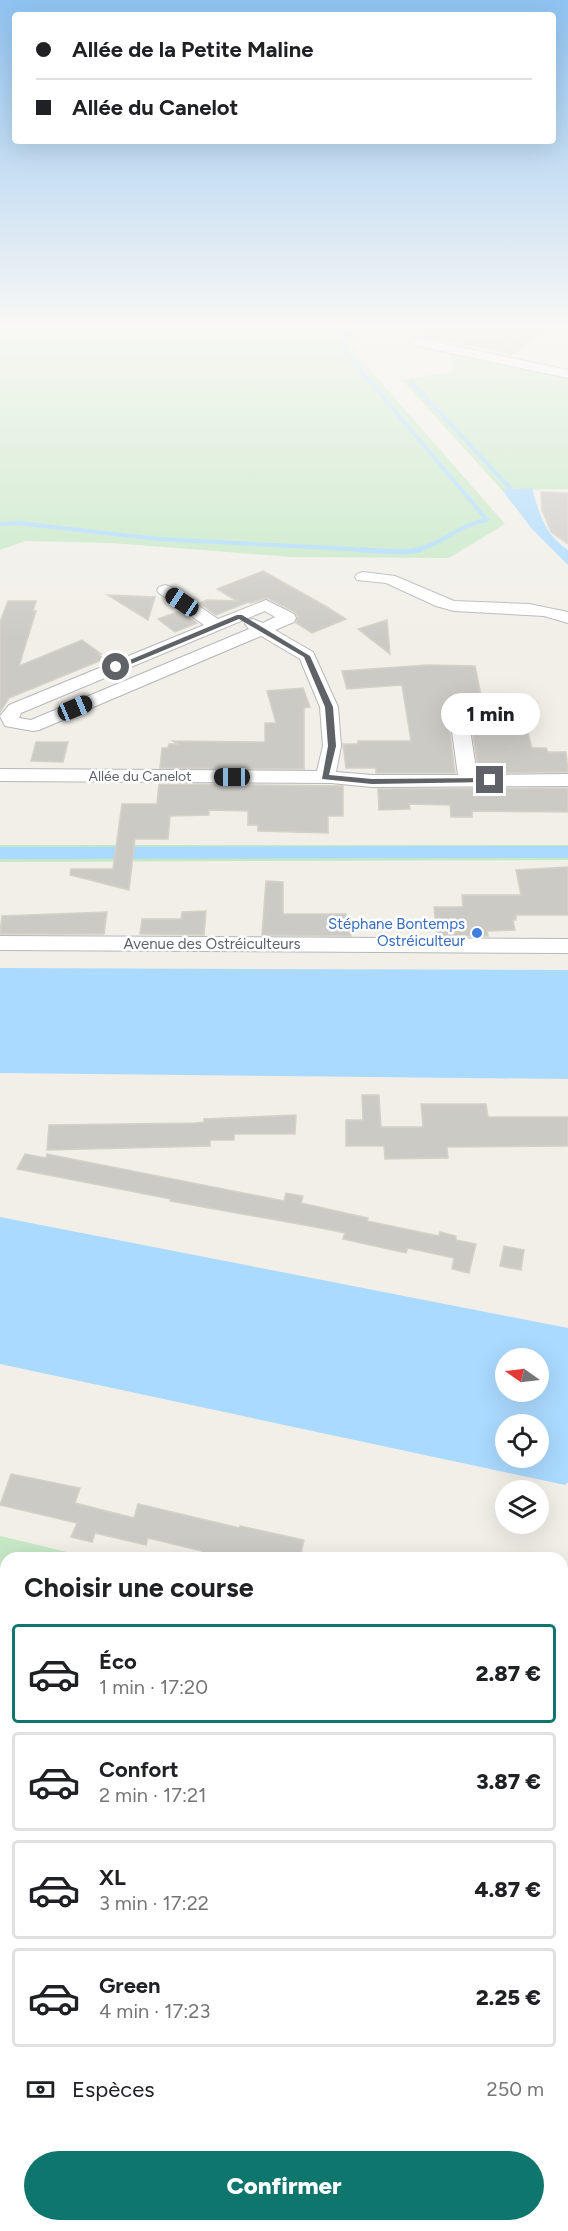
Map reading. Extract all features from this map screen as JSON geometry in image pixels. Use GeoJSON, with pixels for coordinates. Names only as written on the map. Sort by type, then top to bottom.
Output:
{"type":"FeatureCollection","features":[{"type":"Feature","properties":{"kind":"street"},"geometry":{"type":"LineString","coordinates":[[363,577],[397,580],[439,603],[537,611],[568,618]]}},
{"type":"Feature","properties":{"kind":"street"},"geometry":{"type":"LineString","coordinates":[[165,590],[217,626]]}},
{"type":"Feature","properties":{"kind":"street"},"geometry":{"type":"LineString","coordinates":[[266,605],[288,618],[33,726],[6,724],[15,709],[240,616],[266,605]]}},
{"type":"Feature","properties":{"kind":"street"},"geometry":{"type":"LineString","coordinates":[[240,616],[307,656],[329,707],[332,746],[325,777]]}},
{"type":"Feature","properties":{"kind":"street"},"geometry":{"type":"LineString","coordinates":[[458,710],[468,780]]}},
{"type":"Feature","properties":{"kind":"street","name":"Allée du Canelot"},"geometry":{"type":"LineString","coordinates":[[0,775],[325,777],[372,781],[568,780]]}},
{"type":"Feature","properties":{"kind":"street","name":"Avenue des Ostréiculteurs"},"geometry":{"type":"LineString","coordinates":[[0,943],[568,946]]}},
{"type":"Feature","properties":{"kind":"green space"},"geometry":{"type":"Polygon","coordinates":[[[0,432],[425,432],[505,524],[449,558],[292,557],[112,543],[25,541],[0,550],[0,432]]]}},
{"type":"Feature","properties":{"kind":"green space"},"geometry":{"type":"Polygon","coordinates":[[[449,432],[568,432],[568,489],[502,490],[449,432]]]}},
{"type":"Feature","properties":{"kind":"green space"},"geometry":{"type":"Polygon","coordinates":[[[0,845],[568,845],[568,860],[0,862],[0,845]]]}},
{"type":"Feature","properties":{"kind":"green space"},"geometry":{"type":"Polygon","coordinates":[[[0,1536],[67,1552],[0,1552],[0,1536]]]}},
{"type":"Feature","properties":{"kind":"water"},"geometry":{"type":"Polygon","coordinates":[[[532,488],[540,515],[548,530],[568,550],[568,565],[532,529],[502,490],[532,488]]]}},
{"type":"Feature","properties":{"kind":"water"},"geometry":{"type":"Polygon","coordinates":[[[0,968],[568,970],[568,1079],[0,1073],[0,968]]]}},
{"type":"Feature","properties":{"kind":"water"},"geometry":{"type":"Polygon","coordinates":[[[0,1217],[568,1328],[568,1482],[565,1485],[0,1364],[0,1217]]]}},
{"type":"Feature","properties":{"kind":"building"},"geometry":{"type":"Polygon","coordinates":[[[541,492],[568,493],[568,544],[551,532],[542,510],[541,492]]]}},
{"type":"Feature","properties":{"kind":"building"},"geometry":{"type":"Polygon","coordinates":[[[263,571],[346,619],[312,633],[296,623],[298,617],[295,612],[267,598],[248,602],[216,615],[199,603],[207,600],[237,601],[217,589],[263,571]]]}},
{"type":"Feature","properties":{"kind":"building"},"geometry":{"type":"Polygon","coordinates":[[[108,595],[155,597],[148,620],[108,595]]]}},
{"type":"Feature","properties":{"kind":"building"},"geometry":{"type":"Polygon","coordinates":[[[8,601],[36,601],[33,611],[36,611],[19,666],[82,640],[101,654],[99,655],[104,659],[9,698],[0,712],[0,622],[8,601]]]}},
{"type":"Feature","properties":{"kind":"building"},"geometry":{"type":"Polygon","coordinates":[[[180,611],[197,623],[175,632],[158,619],[180,611]]]}},
{"type":"Feature","properties":{"kind":"building"},"geometry":{"type":"Polygon","coordinates":[[[387,620],[390,654],[358,629],[387,620]]]}},
{"type":"Feature","properties":{"kind":"building"},"geometry":{"type":"Polygon","coordinates":[[[428,665],[475,666],[485,715],[519,715],[522,730],[527,729],[532,748],[546,748],[548,752],[566,752],[568,772],[479,773],[469,710],[464,704],[452,704],[447,710],[455,773],[376,773],[376,768],[346,768],[343,744],[358,744],[358,741],[411,741],[402,685],[347,689],[342,671],[428,665]]]}},
{"type":"Feature","properties":{"kind":"building"},"geometry":{"type":"Polygon","coordinates":[[[303,688],[310,707],[304,708],[304,769],[160,768],[162,748],[168,748],[169,744],[178,744],[173,741],[265,742],[265,723],[276,723],[267,691],[303,688]]]}},
{"type":"Feature","properties":{"kind":"building"},"geometry":{"type":"Polygon","coordinates":[[[36,742],[68,742],[63,762],[31,761],[36,742]]]}},
{"type":"Feature","properties":{"kind":"building"},"geometry":{"type":"Polygon","coordinates":[[[159,784],[343,786],[343,816],[328,816],[328,833],[258,831],[258,825],[248,825],[248,811],[209,810],[209,815],[170,816],[168,839],[135,839],[129,890],[70,875],[71,869],[113,869],[122,804],[157,804],[159,784]]]}},
{"type":"Feature","properties":{"kind":"building"},"geometry":{"type":"Polygon","coordinates":[[[568,788],[568,812],[472,811],[472,817],[451,817],[450,805],[409,804],[410,809],[379,810],[378,789],[568,788]]]}},
{"type":"Feature","properties":{"kind":"building"},"geometry":{"type":"Polygon","coordinates":[[[568,867],[568,915],[516,915],[516,920],[513,920],[515,930],[487,931],[488,936],[437,936],[434,907],[463,907],[462,895],[521,895],[516,870],[568,867]]]}},
{"type":"Feature","properties":{"kind":"building"},"geometry":{"type":"Polygon","coordinates":[[[266,881],[283,882],[283,914],[346,914],[351,936],[262,935],[266,881]]]}},
{"type":"Feature","properties":{"kind":"building"},"geometry":{"type":"Polygon","coordinates":[[[206,911],[204,935],[140,934],[142,919],[181,919],[182,912],[206,911]]]}},
{"type":"Feature","properties":{"kind":"building"},"geometry":{"type":"Polygon","coordinates":[[[107,912],[104,934],[0,934],[2,916],[107,912]]]}},
{"type":"Feature","properties":{"kind":"building"},"geometry":{"type":"Polygon","coordinates":[[[362,1095],[379,1095],[381,1127],[423,1127],[421,1104],[486,1104],[488,1117],[568,1117],[568,1146],[447,1147],[448,1158],[385,1159],[384,1146],[346,1146],[346,1120],[363,1120],[362,1095]]]}},
{"type":"Feature","properties":{"kind":"building"},"geometry":{"type":"Polygon","coordinates":[[[296,1115],[295,1134],[234,1134],[234,1140],[210,1140],[210,1146],[47,1150],[49,1125],[195,1123],[204,1122],[204,1119],[296,1115]]]}},
{"type":"Feature","properties":{"kind":"building"},"geometry":{"type":"Polygon","coordinates":[[[25,1154],[46,1158],[47,1154],[284,1201],[286,1193],[303,1196],[301,1203],[368,1218],[367,1221],[439,1236],[440,1232],[456,1236],[456,1240],[476,1244],[469,1273],[452,1269],[454,1258],[408,1248],[406,1253],[343,1239],[345,1233],[170,1201],[171,1199],[17,1169],[25,1154]]]}},
{"type":"Feature","properties":{"kind":"building"},"geometry":{"type":"Polygon","coordinates":[[[504,1246],[524,1250],[521,1270],[500,1266],[504,1246]]]}},
{"type":"Feature","properties":{"kind":"building"},"geometry":{"type":"Polygon","coordinates":[[[11,1474],[80,1488],[75,1503],[134,1518],[138,1504],[240,1528],[240,1526],[304,1540],[301,1552],[202,1552],[148,1538],[146,1545],[95,1533],[92,1542],[71,1537],[77,1523],[0,1505],[11,1474]]]}},
{"type":"Feature","properties":{"kind":"waterway"},"geometry":{"type":"LineString","coordinates":[[409,551],[420,549],[467,526],[487,520],[413,432]]}},
{"type":"Feature","properties":{"kind":"waterway"},"geometry":{"type":"LineString","coordinates":[[458,432],[511,489]]}},
{"type":"Feature","properties":{"kind":"waterway"},"geometry":{"type":"LineString","coordinates":[[0,524],[18,523],[158,539],[389,551]]}},
{"type":"Feature","properties":{"kind":"waterway"},"geometry":{"type":"LineString","coordinates":[[361,550],[403,552],[420,550]]}},
{"type":"Feature","properties":{"kind":"waterway"},"geometry":{"type":"LineString","coordinates":[[0,853],[568,852]]}},
{"type":"Feature","properties":{"kind":"place","name":"Stéphane Bontemps Ostréiculteur"},"geometry":{"type":"Point","coordinates":[477,933]}},
{"type":"Feature","properties":{"kind":"route"},"geometry":{"type":"LineString","coordinates":[[116,667],[240,616],[307,656],[329,707],[332,746],[325,777],[372,781],[490,780]]}}]}
